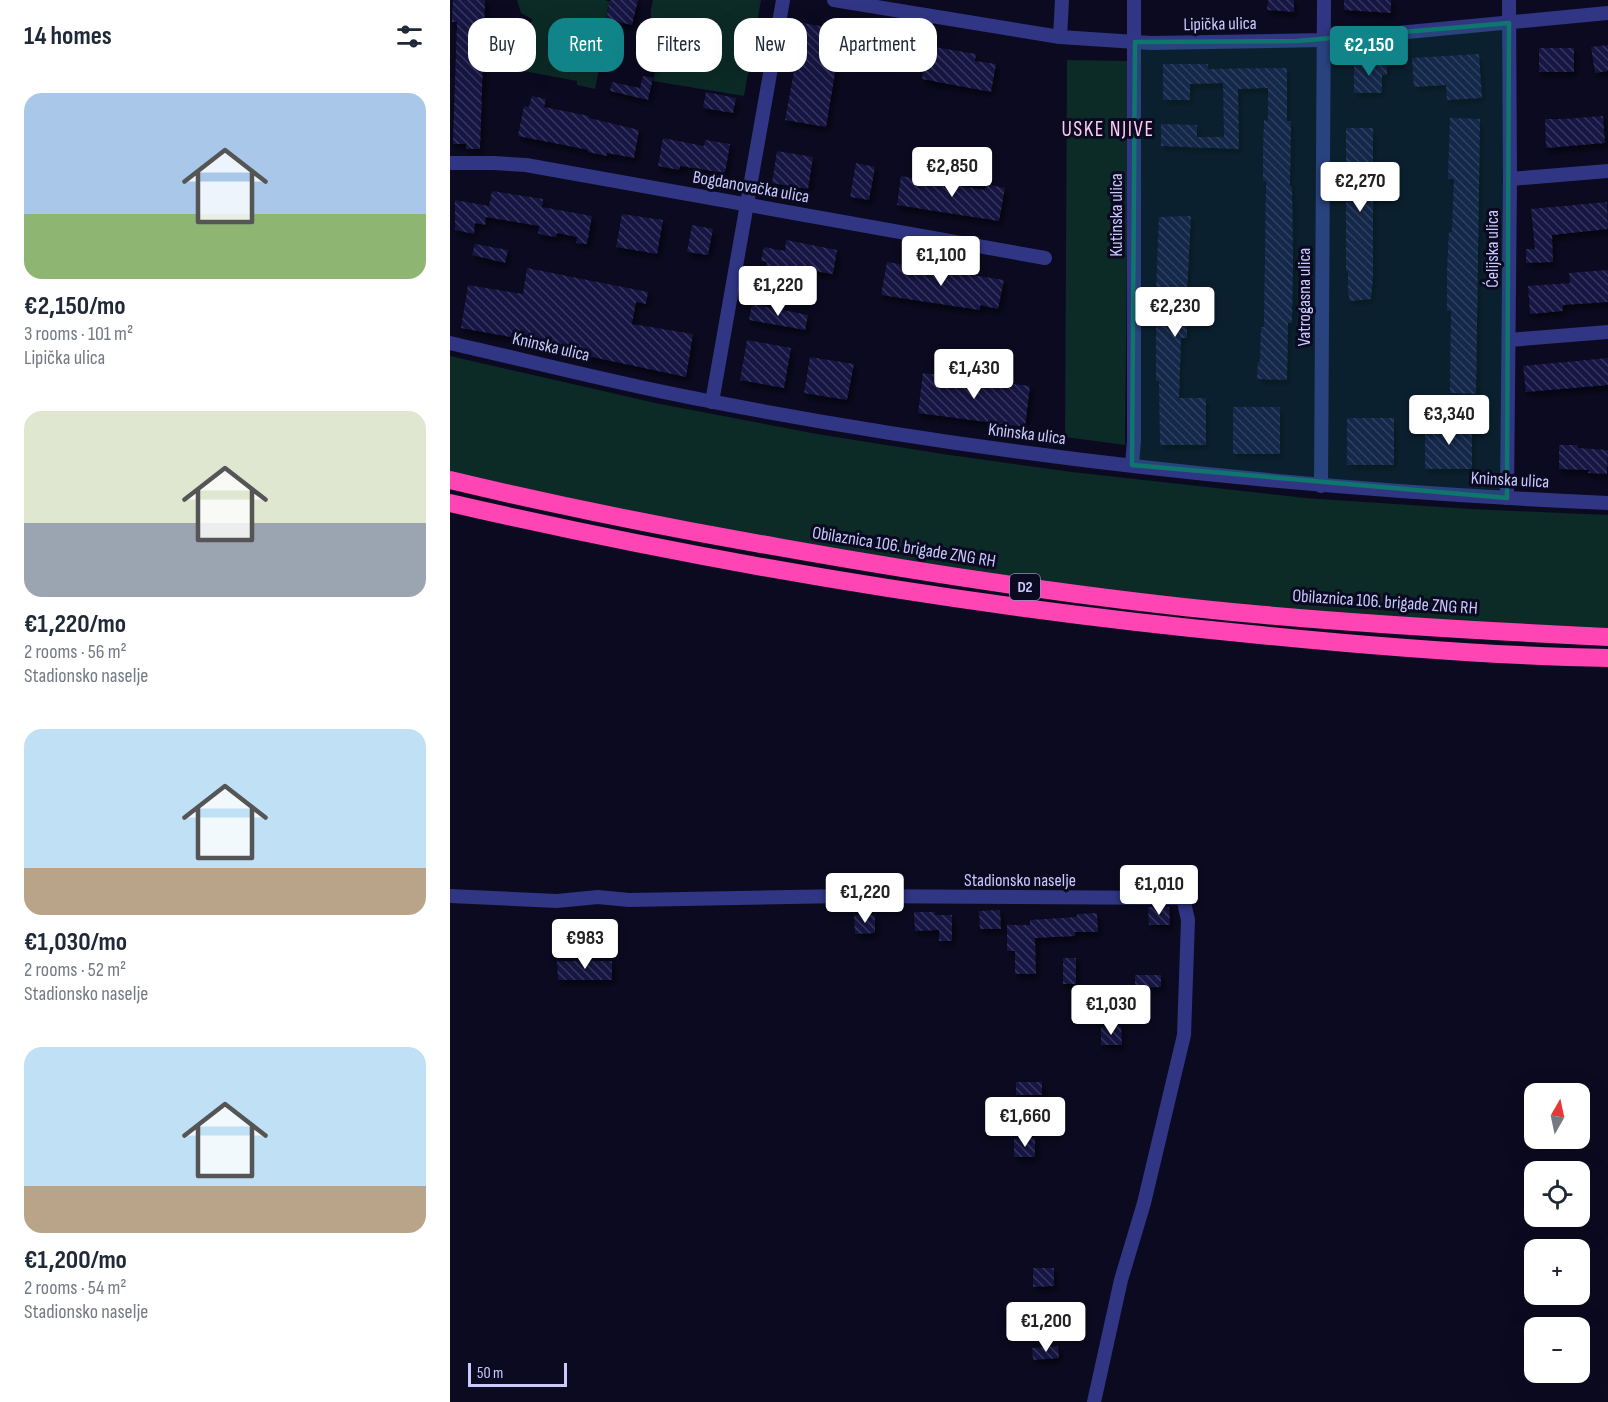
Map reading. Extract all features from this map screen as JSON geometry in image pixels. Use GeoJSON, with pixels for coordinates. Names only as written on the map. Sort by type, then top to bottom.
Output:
{"type":"FeatureCollection","features":[{"type":"Feature","properties":{"kind":"highway","name":"Obilaznica 106. brigade ZNG RH"},"geometry":{"type":"LineString","coordinates":[[450,480],[591,512],[741,541],[1014,586],[1232,612],[1488,632],[1608,638]]}},
{"type":"Feature","properties":{"kind":"highway","name":"D2"},"geometry":{"type":"LineString","coordinates":[[450,503],[599,537],[710,558],[902,592],[1119,622],[1444,652],[1608,658]]}},
{"type":"Feature","properties":{"kind":"street"},"geometry":{"type":"LineString","coordinates":[[711,402],[783,0]]}},
{"type":"Feature","properties":{"kind":"street","name":"Lipička ulica"},"geometry":{"type":"LineString","coordinates":[[834,0],[1060,37],[1135,42],[1324,40],[1608,13]]}},
{"type":"Feature","properties":{"kind":"street"},"geometry":{"type":"LineString","coordinates":[[1060,37],[1062,0]]}},
{"type":"Feature","properties":{"kind":"street","name":"Kutinska ulica"},"geometry":{"type":"LineString","coordinates":[[1132,465],[1134,440],[1134,0]]}},
{"type":"Feature","properties":{"kind":"street","name":"Vatrogasna ulica"},"geometry":{"type":"LineString","coordinates":[[1321,486],[1324,0]]}},
{"type":"Feature","properties":{"kind":"street","name":"Ćelijska ulica"},"geometry":{"type":"LineString","coordinates":[[1507,498],[1509,0]]}},
{"type":"Feature","properties":{"kind":"street","name":"Bogdanovačka ulica"},"geometry":{"type":"LineString","coordinates":[[450,164],[526,165],[1045,258]]}},
{"type":"Feature","properties":{"kind":"street"},"geometry":{"type":"LineString","coordinates":[[1510,179],[1608,171]]}},
{"type":"Feature","properties":{"kind":"street"},"geometry":{"type":"LineString","coordinates":[[1509,340],[1608,332]]}},
{"type":"Feature","properties":{"kind":"street","name":"Kninska ulica"},"geometry":{"type":"LineString","coordinates":[[450,343],[711,402],[970,445],[1321,486],[1608,503]]}},
{"type":"Feature","properties":{"kind":"street","name":"Stadionsko naselje"},"geometry":{"type":"LineString","coordinates":[[450,896],[556,901],[598,897],[628,900],[844,896],[1183,898],[1188,920],[1184,1035],[1144,1203],[1121,1280],[1094,1402]]}},
{"type":"Feature","properties":{"kind":"highlighted area"},"geometry":{"type":"Polygon","coordinates":[[[1509,23],[1507,498],[1132,465],[1135,42],[1297,41],[1509,23]]]}},
{"type":"Feature","properties":{"kind":"green space"},"geometry":{"type":"Polygon","coordinates":[[[517,0],[605,0],[610,2],[606,18],[548,18],[548,72],[598,72],[595,89],[577,85],[577,81],[528,72],[536,72],[536,18],[530,18],[521,13],[517,0]]]}},
{"type":"Feature","properties":{"kind":"green space"},"geometry":{"type":"Polygon","coordinates":[[[653,0],[761,0],[758,18],[734,18],[734,72],[748,72],[744,96],[653,81],[655,72],[722,72],[722,18],[652,18],[653,0]]]}},
{"type":"Feature","properties":{"kind":"green space"},"geometry":{"type":"Polygon","coordinates":[[[1067,60],[1129,61],[1125,445],[1065,437],[1067,60]]]}},
{"type":"Feature","properties":{"kind":"green space"},"geometry":{"type":"Polygon","coordinates":[[[450,356],[660,404],[817,434],[1072,472],[1305,498],[1608,515],[1608,628],[1389,618],[1103,590],[948,569],[626,512],[450,472],[450,356]]]}},
{"type":"Feature","properties":{"kind":"building"},"geometry":{"type":"Polygon","coordinates":[[[453,0],[485,0],[484,18],[468,18],[468,72],[483,72],[480,149],[466,149],[466,144],[453,144],[457,22],[452,22],[453,0]]]}},
{"type":"Feature","properties":{"kind":"building"},"geometry":{"type":"Polygon","coordinates":[[[610,0],[638,0],[632,25],[624,23],[624,18],[606,18],[610,0]]]}},
{"type":"Feature","properties":{"kind":"building"},"geometry":{"type":"Polygon","coordinates":[[[1268,0],[1294,0],[1294,12],[1267,10],[1268,0]]]}},
{"type":"Feature","properties":{"kind":"building"},"geometry":{"type":"Polygon","coordinates":[[[1344,0],[1391,0],[1391,13],[1344,10],[1344,0]]]}},
{"type":"Feature","properties":{"kind":"building"},"geometry":{"type":"Polygon","coordinates":[[[807,24],[819,26],[819,72],[835,72],[826,127],[785,120],[794,72],[807,72],[807,24]]]}},
{"type":"Feature","properties":{"kind":"building"},"geometry":{"type":"Polygon","coordinates":[[[1608,45],[1608,71],[1595,73],[1591,47],[1608,45]]]}},
{"type":"Feature","properties":{"kind":"building"},"geometry":{"type":"Polygon","coordinates":[[[937,48],[976,54],[975,61],[996,64],[991,92],[922,79],[923,72],[937,72],[937,48]]]}},
{"type":"Feature","properties":{"kind":"building"},"geometry":{"type":"Polygon","coordinates":[[[1539,48],[1574,48],[1574,72],[1539,72],[1539,48]]]}},
{"type":"Feature","properties":{"kind":"building"},"geometry":{"type":"Polygon","coordinates":[[[1479,54],[1482,98],[1447,100],[1446,85],[1414,87],[1412,58],[1479,54]]]}},
{"type":"Feature","properties":{"kind":"building"},"geometry":{"type":"Polygon","coordinates":[[[1387,62],[1387,75],[1382,75],[1382,93],[1354,93],[1354,63],[1387,62]]]}},
{"type":"Feature","properties":{"kind":"building"},"geometry":{"type":"Polygon","coordinates":[[[1163,64],[1208,64],[1208,69],[1287,68],[1287,121],[1291,121],[1290,186],[1292,186],[1293,260],[1292,323],[1288,323],[1287,380],[1257,379],[1261,327],[1264,327],[1266,181],[1263,181],[1263,153],[1264,120],[1268,121],[1268,88],[1238,89],[1239,149],[1161,146],[1161,124],[1197,125],[1197,137],[1224,137],[1223,83],[1190,84],[1190,100],[1163,100],[1163,64]]]}},
{"type":"Feature","properties":{"kind":"building"},"geometry":{"type":"Polygon","coordinates":[[[643,76],[653,78],[648,100],[610,91],[612,82],[640,88],[643,76]]]}},
{"type":"Feature","properties":{"kind":"building"},"geometry":{"type":"Polygon","coordinates":[[[706,92],[736,98],[733,113],[703,108],[706,92]]]}},
{"type":"Feature","properties":{"kind":"building"},"geometry":{"type":"Polygon","coordinates":[[[532,96],[546,99],[544,107],[589,116],[589,118],[639,130],[634,158],[607,153],[607,156],[518,136],[524,106],[529,107],[532,96]]]}},
{"type":"Feature","properties":{"kind":"building"},"geometry":{"type":"Polygon","coordinates":[[[1603,116],[1605,143],[1546,148],[1545,119],[1603,116]]]}},
{"type":"Feature","properties":{"kind":"building"},"geometry":{"type":"Polygon","coordinates":[[[1450,118],[1480,119],[1476,394],[1450,393],[1451,311],[1447,311],[1447,270],[1449,232],[1452,232],[1454,179],[1448,179],[1450,118]]]}},
{"type":"Feature","properties":{"kind":"building"},"geometry":{"type":"Polygon","coordinates":[[[1346,128],[1373,128],[1371,299],[1350,301],[1348,271],[1346,271],[1346,128]]]}},
{"type":"Feature","properties":{"kind":"building"},"geometry":{"type":"Polygon","coordinates":[[[663,138],[704,146],[705,140],[730,144],[725,173],[680,166],[679,170],[658,166],[663,138]]]}},
{"type":"Feature","properties":{"kind":"building"},"geometry":{"type":"Polygon","coordinates":[[[777,151],[813,157],[808,189],[772,183],[777,151]]]}},
{"type":"Feature","properties":{"kind":"building"},"geometry":{"type":"Polygon","coordinates":[[[856,163],[875,167],[869,200],[850,197],[856,163]]]}},
{"type":"Feature","properties":{"kind":"building"},"geometry":{"type":"Polygon","coordinates":[[[901,176],[985,190],[986,184],[1005,188],[999,221],[897,205],[901,176]]]}},
{"type":"Feature","properties":{"kind":"building"},"geometry":{"type":"Polygon","coordinates":[[[492,191],[543,199],[542,207],[592,216],[587,244],[576,243],[577,237],[557,233],[556,237],[543,235],[538,233],[539,226],[486,217],[485,225],[475,223],[474,234],[455,230],[455,200],[489,206],[492,191]]]}},
{"type":"Feature","properties":{"kind":"building"},"geometry":{"type":"Polygon","coordinates":[[[1607,202],[1608,229],[1552,235],[1553,262],[1526,263],[1526,249],[1535,249],[1531,209],[1607,202]]]}},
{"type":"Feature","properties":{"kind":"building"},"geometry":{"type":"Polygon","coordinates":[[[622,214],[663,220],[657,254],[616,247],[622,214]]]}},
{"type":"Feature","properties":{"kind":"building"},"geometry":{"type":"Polygon","coordinates":[[[1191,216],[1187,292],[1179,292],[1179,322],[1187,322],[1187,338],[1181,338],[1179,398],[1206,398],[1206,445],[1160,445],[1159,381],[1156,381],[1159,217],[1191,216]]]}},
{"type":"Feature","properties":{"kind":"building"},"geometry":{"type":"Polygon","coordinates":[[[692,225],[713,229],[708,255],[687,252],[692,225]]]}},
{"type":"Feature","properties":{"kind":"building"},"geometry":{"type":"Polygon","coordinates":[[[786,240],[837,250],[833,274],[801,269],[800,277],[766,271],[767,262],[761,261],[764,247],[785,251],[786,240]]]}},
{"type":"Feature","properties":{"kind":"building"},"geometry":{"type":"Polygon","coordinates":[[[475,244],[508,250],[505,263],[472,255],[475,244]]]}},
{"type":"Feature","properties":{"kind":"building"},"geometry":{"type":"Polygon","coordinates":[[[887,262],[1004,280],[998,309],[980,305],[980,310],[881,295],[887,262]]]}},
{"type":"Feature","properties":{"kind":"building"},"geometry":{"type":"Polygon","coordinates":[[[527,268],[648,292],[646,304],[636,302],[632,324],[693,334],[686,377],[522,341],[522,339],[461,328],[468,285],[523,294],[527,268]]]}},
{"type":"Feature","properties":{"kind":"building"},"geometry":{"type":"Polygon","coordinates":[[[1608,270],[1608,302],[1563,305],[1563,311],[1530,314],[1528,286],[1570,283],[1569,273],[1608,270]]]}},
{"type":"Feature","properties":{"kind":"building"},"geometry":{"type":"Polygon","coordinates":[[[752,304],[808,315],[805,330],[749,320],[752,304]]]}},
{"type":"Feature","properties":{"kind":"building"},"geometry":{"type":"Polygon","coordinates":[[[747,340],[791,348],[784,388],[740,380],[747,340]]]}},
{"type":"Feature","properties":{"kind":"building"},"geometry":{"type":"Polygon","coordinates":[[[810,357],[854,364],[847,400],[804,393],[810,357]]]}},
{"type":"Feature","properties":{"kind":"building"},"geometry":{"type":"Polygon","coordinates":[[[1608,358],[1608,385],[1526,392],[1523,366],[1608,358]]]}},
{"type":"Feature","properties":{"kind":"building"},"geometry":{"type":"Polygon","coordinates":[[[923,373],[1030,386],[1025,427],[918,413],[923,373]]]}},
{"type":"Feature","properties":{"kind":"building"},"geometry":{"type":"Polygon","coordinates":[[[1233,407],[1280,407],[1280,454],[1233,454],[1233,407]]]}},
{"type":"Feature","properties":{"kind":"building"},"geometry":{"type":"Polygon","coordinates":[[[1347,418],[1394,418],[1394,465],[1347,465],[1347,418]]]}},
{"type":"Feature","properties":{"kind":"building"},"geometry":{"type":"Polygon","coordinates":[[[1425,422],[1472,422],[1472,469],[1425,469],[1425,422]]]}},
{"type":"Feature","properties":{"kind":"building"},"geometry":{"type":"Polygon","coordinates":[[[1559,445],[1578,445],[1578,448],[1608,450],[1607,474],[1588,473],[1589,470],[1559,469],[1559,445]]]}},
{"type":"Feature","properties":{"kind":"building"},"geometry":{"type":"Polygon","coordinates":[[[1148,907],[1169,907],[1170,925],[1149,925],[1148,907]]]}},
{"type":"Feature","properties":{"kind":"building"},"geometry":{"type":"Polygon","coordinates":[[[1000,910],[1001,929],[980,929],[979,911],[1000,910]]]}},
{"type":"Feature","properties":{"kind":"building"},"geometry":{"type":"Polygon","coordinates":[[[914,912],[952,915],[952,941],[939,941],[939,930],[915,931],[914,912]]]}},
{"type":"Feature","properties":{"kind":"building"},"geometry":{"type":"Polygon","coordinates":[[[1097,913],[1098,932],[1075,932],[1075,936],[1035,938],[1036,974],[1015,974],[1015,951],[1007,951],[1007,925],[1030,925],[1030,920],[1077,917],[1077,914],[1097,913]]]}},
{"type":"Feature","properties":{"kind":"building"},"geometry":{"type":"Polygon","coordinates":[[[854,915],[875,915],[875,933],[855,934],[854,915]]]}},
{"type":"Feature","properties":{"kind":"building"},"geometry":{"type":"Polygon","coordinates":[[[1063,958],[1076,958],[1076,984],[1063,984],[1063,958]]]}},
{"type":"Feature","properties":{"kind":"building"},"geometry":{"type":"Polygon","coordinates":[[[557,961],[612,961],[612,980],[558,980],[557,961]]]}},
{"type":"Feature","properties":{"kind":"building"},"geometry":{"type":"Polygon","coordinates":[[[1135,975],[1161,975],[1161,987],[1135,988],[1135,975]]]}},
{"type":"Feature","properties":{"kind":"building"},"geometry":{"type":"Polygon","coordinates":[[[1121,1026],[1122,1045],[1101,1045],[1101,1027],[1121,1026]]]}},
{"type":"Feature","properties":{"kind":"building"},"geometry":{"type":"Polygon","coordinates":[[[1016,1082],[1042,1082],[1042,1095],[1016,1095],[1016,1082]]]}},
{"type":"Feature","properties":{"kind":"building"},"geometry":{"type":"Polygon","coordinates":[[[1035,1138],[1035,1157],[1014,1157],[1014,1139],[1035,1138]]]}},
{"type":"Feature","properties":{"kind":"building"},"geometry":{"type":"Polygon","coordinates":[[[1033,1268],[1054,1268],[1054,1286],[1033,1287],[1033,1268]]]}},
{"type":"Feature","properties":{"kind":"building"},"geometry":{"type":"Polygon","coordinates":[[[1058,1346],[1059,1358],[1033,1360],[1032,1348],[1058,1346]]]}},
{"type":"Feature","properties":{"kind":"district","name":"USKE NJIVE"},"geometry":{"type":"Point","coordinates":[1108,129]}}]}
